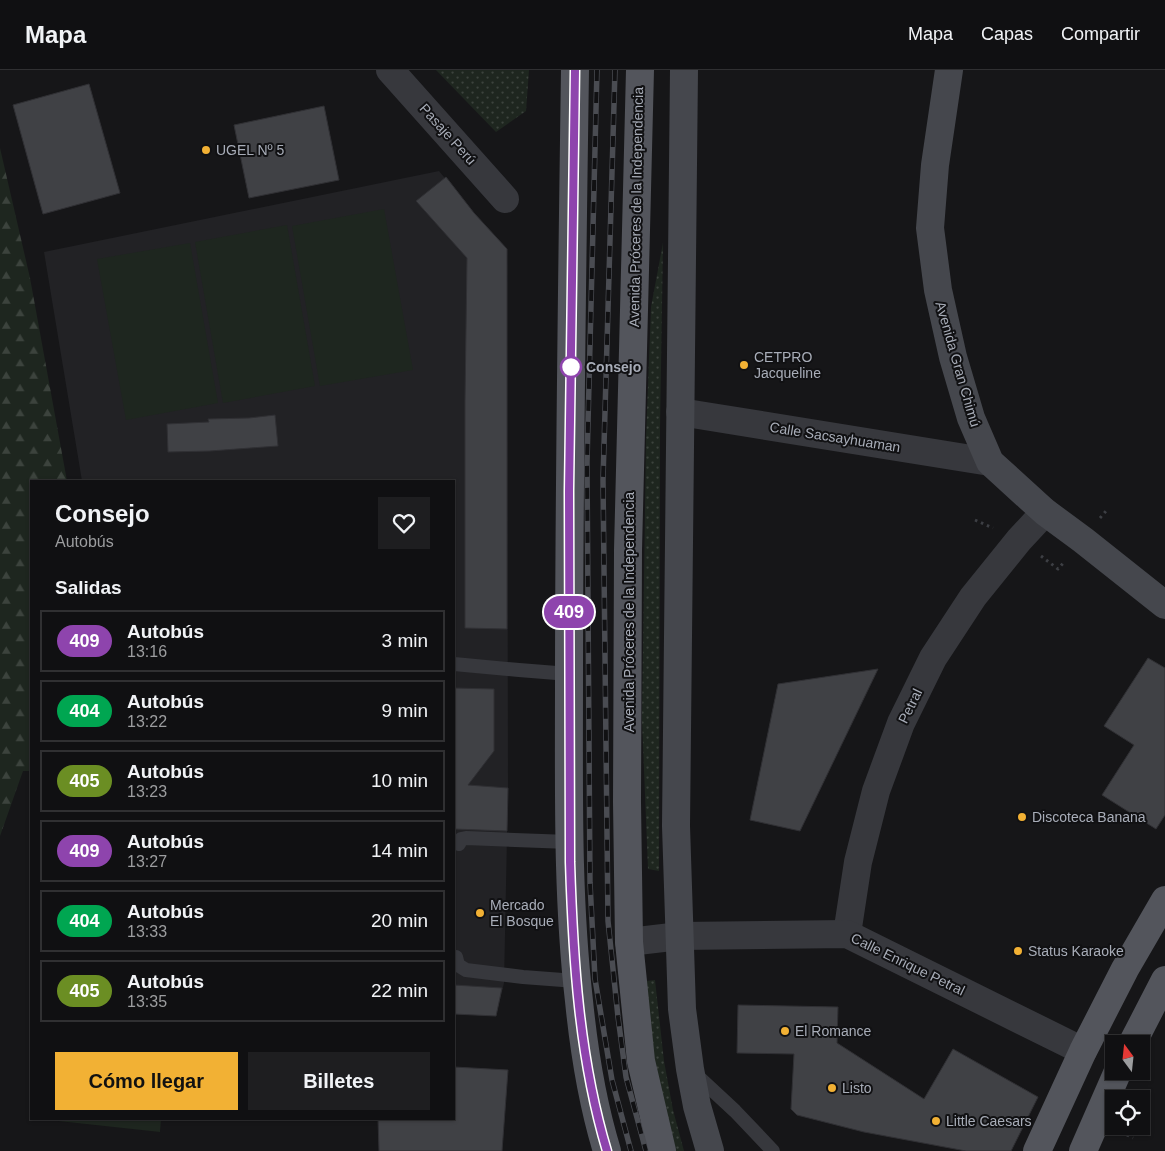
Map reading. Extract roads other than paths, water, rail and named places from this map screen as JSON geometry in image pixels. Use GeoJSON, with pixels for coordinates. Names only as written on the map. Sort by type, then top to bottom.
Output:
{"type":"FeatureCollection","features":[{"type":"Feature","properties":{"kind":"main road"},"geometry":{"type":"LineString","coordinates":[[575,70],[569,491],[569,842],[571,920],[583,1043],[606,1151]]}},
{"type":"Feature","properties":{"kind":"main road","name":"Avenida Próceres de la Independencia"},"geometry":{"type":"LineString","coordinates":[[640,70],[628,550],[627,802],[629,942],[641,1061],[662,1151]]}},
{"type":"Feature","properties":{"kind":"main road"},"geometry":{"type":"LineString","coordinates":[[684,70],[676,826],[682,1009],[697,1106],[710,1151]]}},
{"type":"Feature","properties":{"kind":"main road","name":"Avenida Gran Chimú"},"geometry":{"type":"LineString","coordinates":[[949,70],[935,165],[930,228],[938,290],[953,357],[970,418],[990,462],[1046,512],[1165,605]]}},
{"type":"Feature","properties":{"kind":"main road"},"geometry":{"type":"LineString","coordinates":[[1037,1151],[1083,1052],[1126,969],[1165,900]]}},
{"type":"Feature","properties":{"kind":"main road"},"geometry":{"type":"LineString","coordinates":[[1137,1035],[1165,980]]}},
{"type":"Feature","properties":{"kind":"main road"},"geometry":{"type":"LineString","coordinates":[[1083,1151],[1114,1080]]}},
{"type":"Feature","properties":{"kind":"street","name":"Pasaje Perú"},"geometry":{"type":"LineString","coordinates":[[390,70],[505,199]]}},
{"type":"Feature","properties":{"kind":"street","name":"Calle Sacsayhuaman"},"geometry":{"type":"LineString","coordinates":[[680,412],[990,462]]}},
{"type":"Feature","properties":{"kind":"street","name":"Petral"},"geometry":{"type":"LineString","coordinates":[[847,934],[860,853],[876,791],[901,723],[934,658],[973,597],[1019,540],[1046,512]]}},
{"type":"Feature","properties":{"kind":"street","name":"Calle Enrique Petral"},"geometry":{"type":"LineString","coordinates":[[629,942],[680,936],[847,934],[1083,1052]]}},
{"type":"Feature","properties":{"kind":"lane"},"geometry":{"type":"LineString","coordinates":[[455,664],[569,674]]}},
{"type":"Feature","properties":{"kind":"lane"},"geometry":{"type":"LineString","coordinates":[[459,844],[461,839],[466,838],[569,842]]}},
{"type":"Feature","properties":{"kind":"lane"},"geometry":{"type":"LineString","coordinates":[[456,957],[458,965],[466,970],[576,981]]}},
{"type":"Feature","properties":{"kind":"lane"},"geometry":{"type":"LineString","coordinates":[[690,1070],[735,1111],[773,1151]]}},
{"type":"Feature","properties":{"kind":"railway"},"geometry":{"type":"LineString","coordinates":[[597,70],[587,463],[590,883],[595,979],[612,1080],[631,1151]]}},
{"type":"Feature","properties":{"kind":"railway"},"geometry":{"type":"LineString","coordinates":[[615,70],[603,480],[608,921],[626,1077],[646,1151]]}},
{"type":"Feature","properties":{"kind":"place","name":"UGEL Nº 5"},"geometry":{"type":"Point","coordinates":[206,150]}},
{"type":"Feature","properties":{"kind":"place","name":"CETPRO Jacqueline"},"geometry":{"type":"Point","coordinates":[744,365]}},
{"type":"Feature","properties":{"kind":"place","name":"Consejo"},"geometry":{"type":"Point","coordinates":[571,367]}},
{"type":"Feature","properties":{"kind":"place","name":"Discoteca Banana"},"geometry":{"type":"Point","coordinates":[1022,817]}},
{"type":"Feature","properties":{"kind":"place","name":"Mercado El Bosque"},"geometry":{"type":"Point","coordinates":[480,913]}},
{"type":"Feature","properties":{"kind":"place","name":"Status Karaoke"},"geometry":{"type":"Point","coordinates":[1018,951]}},
{"type":"Feature","properties":{"kind":"place","name":"El Romance"},"geometry":{"type":"Point","coordinates":[785,1031]}},
{"type":"Feature","properties":{"kind":"place","name":"Listo"},"geometry":{"type":"Point","coordinates":[832,1088]}},
{"type":"Feature","properties":{"kind":"place","name":"Little Caesars"},"geometry":{"type":"Point","coordinates":[936,1121]}}]}
